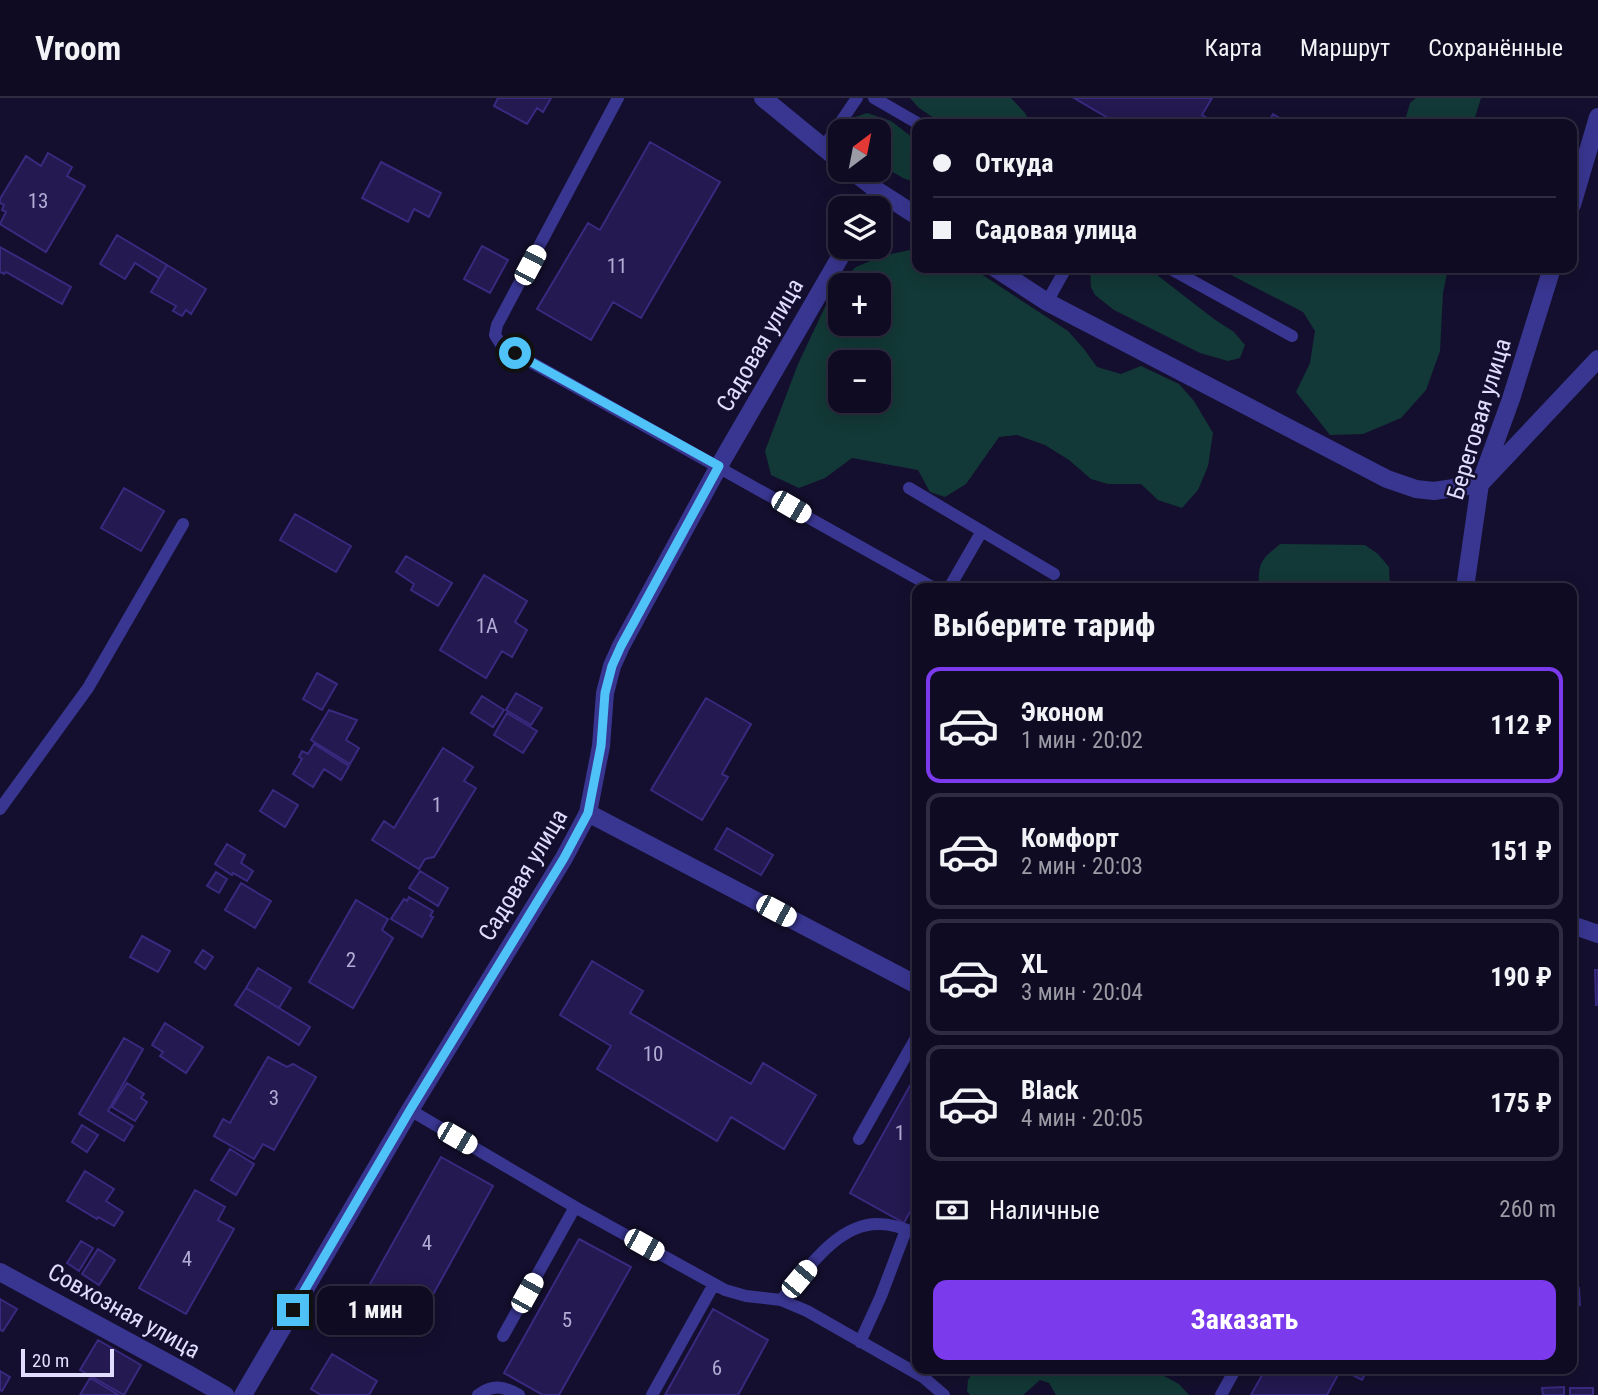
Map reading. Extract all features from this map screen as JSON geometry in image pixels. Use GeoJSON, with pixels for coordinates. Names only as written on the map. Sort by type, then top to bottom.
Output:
{"type":"FeatureCollection","features":[{"type":"Feature","properties":{"kind":"street"},"geometry":{"type":"LineString","coordinates":[[763,98],[828,152]]}},
{"type":"Feature","properties":{"kind":"street"},"geometry":{"type":"LineString","coordinates":[[1577,188],[1598,117]]}},
{"type":"Feature","properties":{"kind":"street"},"geometry":{"type":"LineString","coordinates":[[866,182],[912,213]]}},
{"type":"Feature","properties":{"kind":"street"},"geometry":{"type":"LineString","coordinates":[[875,196],[878,191]]}},
{"type":"Feature","properties":{"kind":"street","name":"Садовая улица"},"geometry":{"type":"LineString","coordinates":[[243,1395],[410,1110],[564,858],[588,813],[601,746],[605,693],[621,646],[719,466],[839,259]]}},
{"type":"Feature","properties":{"kind":"street"},"geometry":{"type":"LineString","coordinates":[[1003,273],[1048,302],[1387,479],[1416,489],[1434,491],[1480,484],[1598,359]]}},
{"type":"Feature","properties":{"kind":"street","name":"Береговая улица"},"geometry":{"type":"LineString","coordinates":[[1466,583],[1480,484],[1511,399],[1550,273]]}},
{"type":"Feature","properties":{"kind":"street"},"geometry":{"type":"LineString","coordinates":[[588,813],[912,982]]}},
{"type":"Feature","properties":{"kind":"street"},"geometry":{"type":"LineString","coordinates":[[1577,927],[1598,934]]}},
{"type":"Feature","properties":{"kind":"street","name":"Совхозная улица"},"geometry":{"type":"LineString","coordinates":[[0,1272],[225,1395]]}},
{"type":"Feature","properties":{"kind":"lane"},"geometry":{"type":"LineString","coordinates":[[618,98],[497,325],[495,335],[502,346],[925,583]]}},
{"type":"Feature","properties":{"kind":"lane"},"geometry":{"type":"LineString","coordinates":[[823,148],[858,98]]}},
{"type":"Feature","properties":{"kind":"lane"},"geometry":{"type":"LineString","coordinates":[[874,98],[912,120]]}},
{"type":"Feature","properties":{"kind":"lane"},"geometry":{"type":"LineString","coordinates":[[1048,302],[1063,273]]}},
{"type":"Feature","properties":{"kind":"lane"},"geometry":{"type":"LineString","coordinates":[[1178,273],[1292,335]]}},
{"type":"Feature","properties":{"kind":"lane"},"geometry":{"type":"LineString","coordinates":[[909,488],[1054,574]]}},
{"type":"Feature","properties":{"kind":"lane"},"geometry":{"type":"LineString","coordinates":[[0,809],[88,688],[183,524]]}},
{"type":"Feature","properties":{"kind":"lane"},"geometry":{"type":"LineString","coordinates":[[951,583],[982,531]]}},
{"type":"Feature","properties":{"kind":"lane"},"geometry":{"type":"LineString","coordinates":[[859,1139],[912,1046]]}},
{"type":"Feature","properties":{"kind":"lane"},"geometry":{"type":"LineString","coordinates":[[410,1110],[575,1207],[725,1290],[746,1296],[781,1300],[807,1311],[912,1371]]}},
{"type":"Feature","properties":{"kind":"lane"},"geometry":{"type":"LineString","coordinates":[[503,1336],[575,1207]]}},
{"type":"Feature","properties":{"kind":"lane"},"geometry":{"type":"LineString","coordinates":[[781,1300],[836,1239],[853,1229],[879,1224],[912,1232],[860,1342]]}},
{"type":"Feature","properties":{"kind":"lane"},"geometry":{"type":"LineString","coordinates":[[652,1395],[714,1284]]}},
{"type":"Feature","properties":{"kind":"lane"},"geometry":{"type":"LineString","coordinates":[[918,1374],[944,1395]]}},
{"type":"Feature","properties":{"kind":"lane"},"geometry":{"type":"LineString","coordinates":[[1221,1395],[1233,1374]]}},
{"type":"Feature","properties":{"kind":"lane"},"geometry":{"type":"LineString","coordinates":[[478,1395],[491,1387],[501,1387],[519,1395]]}},
{"type":"Feature","properties":{"kind":"green space"},"geometry":{"type":"Polygon","coordinates":[[[910,98],[1011,98],[1028,119],[936,119],[910,98]]]}},
{"type":"Feature","properties":{"kind":"green space"},"geometry":{"type":"Polygon","coordinates":[[[1416,98],[1481,98],[1475,119],[1405,119],[1410,103],[1416,98]]]}},
{"type":"Feature","properties":{"kind":"green space"},"geometry":{"type":"Polygon","coordinates":[[[867,113],[885,119],[852,119],[867,113]]]}},
{"type":"Feature","properties":{"kind":"green space"},"geometry":{"type":"Polygon","coordinates":[[[891,121],[912,137],[912,181],[891,171],[891,121]]]}},
{"type":"Feature","properties":{"kind":"green space"},"geometry":{"type":"Polygon","coordinates":[[[910,250],[912,273],[980,273],[1068,331],[1097,367],[1121,374],[1141,366],[1179,384],[1194,401],[1213,433],[1208,466],[1198,490],[1182,508],[1158,500],[1141,484],[1108,484],[1091,479],[1069,460],[1045,445],[1017,435],[999,437],[966,484],[945,497],[930,492],[918,470],[852,458],[825,478],[799,488],[771,475],[765,451],[798,364],[828,301],[828,336],[891,336],[891,273],[850,273],[856,267],[875,259],[891,259],[891,254],[910,250]]]}},
{"type":"Feature","properties":{"kind":"green space"},"geometry":{"type":"Polygon","coordinates":[[[1090,273],[1154,273],[1234,332],[1245,345],[1240,358],[1228,361],[1200,353],[1114,310],[1095,295],[1091,287],[1090,273]]]}},
{"type":"Feature","properties":{"kind":"green space"},"geometry":{"type":"Polygon","coordinates":[[[1227,273],[1447,273],[1443,293],[1440,351],[1426,390],[1401,418],[1363,434],[1330,435],[1296,392],[1310,363],[1315,331],[1303,312],[1227,273]]]}},
{"type":"Feature","properties":{"kind":"green space"},"geometry":{"type":"Polygon","coordinates":[[[1280,544],[1365,545],[1378,554],[1389,567],[1390,583],[1259,583],[1262,562],[1280,544]]]}},
{"type":"Feature","properties":{"kind":"green space"},"geometry":{"type":"Polygon","coordinates":[[[972,1374],[1160,1374],[1179,1384],[1189,1395],[1056,1395],[1049,1383],[1040,1380],[1023,1395],[970,1395],[967,1391],[972,1374]]]}},
{"type":"Feature","properties":{"kind":"building"},"geometry":{"type":"Polygon","coordinates":[[[498,98],[551,98],[543,112],[537,108],[527,124],[494,106],[498,98]]]}},
{"type":"Feature","properties":{"kind":"building"},"geometry":{"type":"Polygon","coordinates":[[[1074,98],[1212,98],[1202,115],[1209,119],[1110,119],[1074,98]]]}},
{"type":"Feature","properties":{"kind":"building"},"geometry":{"type":"Polygon","coordinates":[[[650,142],[720,182],[641,318],[613,302],[591,340],[537,309],[588,223],[600,230],[650,142]]]}},
{"type":"Feature","properties":{"kind":"building"},"geometry":{"type":"Polygon","coordinates":[[[48,153],[72,167],[67,176],[85,186],[46,252],[0,224],[6,212],[2,210],[4,205],[0,203],[0,199],[26,156],[41,166],[48,153]]]}},
{"type":"Feature","properties":{"kind":"building"},"geometry":{"type":"Polygon","coordinates":[[[381,162],[441,193],[429,217],[414,209],[408,222],[362,198],[381,162]]]}},
{"type":"Feature","properties":{"kind":"building"},"geometry":{"type":"Polygon","coordinates":[[[117,235],[167,265],[159,278],[135,263],[125,279],[100,264],[117,235]]]}},
{"type":"Feature","properties":{"kind":"building"},"geometry":{"type":"Polygon","coordinates":[[[482,246],[508,260],[490,293],[464,279],[482,246]]]}},
{"type":"Feature","properties":{"kind":"building"},"geometry":{"type":"Polygon","coordinates":[[[0,247],[71,287],[62,304],[6,272],[0,272],[0,247]]]}},
{"type":"Feature","properties":{"kind":"building"},"geometry":{"type":"Polygon","coordinates":[[[167,265],[206,289],[191,314],[186,310],[182,316],[173,311],[176,306],[151,292],[167,265]]]}},
{"type":"Feature","properties":{"kind":"building"},"geometry":{"type":"Polygon","coordinates":[[[124,488],[164,511],[141,551],[101,528],[124,488]]]}},
{"type":"Feature","properties":{"kind":"building"},"geometry":{"type":"Polygon","coordinates":[[[295,514],[351,546],[336,572],[280,540],[295,514]]]}},
{"type":"Feature","properties":{"kind":"building"},"geometry":{"type":"Polygon","coordinates":[[[406,556],[452,583],[438,606],[411,590],[414,584],[396,572],[406,556]]]}},
{"type":"Feature","properties":{"kind":"building"},"geometry":{"type":"Polygon","coordinates":[[[484,575],[527,601],[515,622],[527,630],[512,657],[502,651],[486,678],[440,650],[484,575]]]}},
{"type":"Feature","properties":{"kind":"building"},"geometry":{"type":"Polygon","coordinates":[[[317,673],[337,684],[322,710],[303,699],[317,673]]]}},
{"type":"Feature","properties":{"kind":"building"},"geometry":{"type":"Polygon","coordinates":[[[516,693],[542,708],[531,725],[506,710],[516,693]]]}},
{"type":"Feature","properties":{"kind":"building"},"geometry":{"type":"Polygon","coordinates":[[[482,696],[504,710],[493,727],[471,713],[482,696]]]}},
{"type":"Feature","properties":{"kind":"building"},"geometry":{"type":"Polygon","coordinates":[[[706,698],[751,724],[722,774],[728,777],[702,820],[651,790],[706,698]]]}},
{"type":"Feature","properties":{"kind":"building"},"geometry":{"type":"Polygon","coordinates":[[[329,710],[357,720],[346,740],[359,748],[350,764],[311,740],[329,710]]]}},
{"type":"Feature","properties":{"kind":"building"},"geometry":{"type":"Polygon","coordinates":[[[507,713],[537,731],[523,753],[494,735],[507,713]]]}},
{"type":"Feature","properties":{"kind":"building"},"geometry":{"type":"Polygon","coordinates":[[[314,744],[349,766],[341,780],[324,769],[313,787],[293,774],[302,759],[299,757],[302,751],[308,754],[314,744]]]}},
{"type":"Feature","properties":{"kind":"building"},"geometry":{"type":"Polygon","coordinates":[[[443,748],[473,767],[464,781],[476,788],[434,857],[425,859],[419,869],[372,840],[384,821],[394,828],[443,748]]]}},
{"type":"Feature","properties":{"kind":"building"},"geometry":{"type":"Polygon","coordinates":[[[273,790],[298,805],[285,827],[260,811],[273,790]]]}},
{"type":"Feature","properties":{"kind":"building"},"geometry":{"type":"Polygon","coordinates":[[[727,828],[773,855],[761,875],[715,849],[727,828]]]}},
{"type":"Feature","properties":{"kind":"building"},"geometry":{"type":"Polygon","coordinates":[[[227,844],[245,855],[241,863],[253,871],[247,881],[215,864],[227,844]]]}},
{"type":"Feature","properties":{"kind":"building"},"geometry":{"type":"Polygon","coordinates":[[[420,871],[448,888],[438,906],[409,888],[420,871]]]}},
{"type":"Feature","properties":{"kind":"building"},"geometry":{"type":"Polygon","coordinates":[[[216,872],[227,879],[219,893],[207,886],[216,872]]]}},
{"type":"Feature","properties":{"kind":"building"},"geometry":{"type":"Polygon","coordinates":[[[241,883],[271,901],[255,928],[225,910],[241,883]]]}},
{"type":"Feature","properties":{"kind":"building"},"geometry":{"type":"Polygon","coordinates":[[[409,897],[433,911],[430,916],[433,917],[422,937],[391,919],[404,899],[407,901],[409,897]]]}},
{"type":"Feature","properties":{"kind":"building"},"geometry":{"type":"Polygon","coordinates":[[[356,900],[388,919],[382,930],[393,938],[353,1008],[309,982],[356,900]]]}},
{"type":"Feature","properties":{"kind":"building"},"geometry":{"type":"Polygon","coordinates":[[[142,936],[170,951],[158,972],[130,957],[142,936]]]}},
{"type":"Feature","properties":{"kind":"building"},"geometry":{"type":"Polygon","coordinates":[[[203,950],[213,957],[205,969],[195,962],[203,950]]]}},
{"type":"Feature","properties":{"kind":"building"},"geometry":{"type":"Polygon","coordinates":[[[592,961],[643,991],[630,1013],[751,1084],[763,1063],[816,1095],[784,1149],[731,1117],[717,1141],[597,1069],[611,1046],[560,1015],[592,961]]]}},
{"type":"Feature","properties":{"kind":"building"},"geometry":{"type":"Polygon","coordinates":[[[258,968],[291,988],[279,1008],[246,988],[258,968]]]}},
{"type":"Feature","properties":{"kind":"building"},"geometry":{"type":"Polygon","coordinates":[[[1595,970],[1598,970],[1598,1005],[1596,1005],[1595,970]]]}},
{"type":"Feature","properties":{"kind":"building"},"geometry":{"type":"Polygon","coordinates":[[[246,988],[310,1027],[299,1045],[235,1005],[246,988]]]}},
{"type":"Feature","properties":{"kind":"building"},"geometry":{"type":"Polygon","coordinates":[[[165,1023],[203,1047],[186,1073],[160,1056],[163,1052],[152,1045],[165,1023]]]}},
{"type":"Feature","properties":{"kind":"building"},"geometry":{"type":"Polygon","coordinates":[[[124,1038],[143,1049],[108,1111],[133,1126],[124,1141],[79,1114],[124,1038]]]}},
{"type":"Feature","properties":{"kind":"building"},"geometry":{"type":"Polygon","coordinates":[[[268,1057],[287,1067],[293,1064],[316,1077],[274,1150],[263,1144],[254,1159],[214,1136],[223,1119],[230,1123],[268,1057]]]}},
{"type":"Feature","properties":{"kind":"building"},"geometry":{"type":"Polygon","coordinates":[[[912,1082],[912,1208],[904,1223],[850,1193],[912,1082]]]}},
{"type":"Feature","properties":{"kind":"building"},"geometry":{"type":"Polygon","coordinates":[[[127,1083],[144,1094],[141,1098],[147,1102],[135,1121],[112,1107],[127,1083]]]}},
{"type":"Feature","properties":{"kind":"building"},"geometry":{"type":"Polygon","coordinates":[[[82,1125],[98,1135],[87,1152],[72,1142],[82,1125]]]}},
{"type":"Feature","properties":{"kind":"building"},"geometry":{"type":"Polygon","coordinates":[[[230,1149],[254,1164],[236,1195],[211,1180],[230,1149]]]}},
{"type":"Feature","properties":{"kind":"building"},"geometry":{"type":"Polygon","coordinates":[[[441,1157],[493,1186],[414,1329],[361,1300],[441,1157]]]}},
{"type":"Feature","properties":{"kind":"building"},"geometry":{"type":"Polygon","coordinates":[[[85,1171],[114,1189],[106,1201],[123,1212],[114,1226],[67,1201],[85,1171]]]}},
{"type":"Feature","properties":{"kind":"building"},"geometry":{"type":"Polygon","coordinates":[[[195,1190],[225,1207],[218,1220],[234,1229],[186,1314],[139,1288],[195,1190]]]}},
{"type":"Feature","properties":{"kind":"building"},"geometry":{"type":"Polygon","coordinates":[[[579,1239],[631,1267],[559,1395],[543,1395],[504,1373],[579,1239]]]}},
{"type":"Feature","properties":{"kind":"building"},"geometry":{"type":"Polygon","coordinates":[[[81,1241],[93,1248],[79,1271],[67,1263],[81,1241]]]}},
{"type":"Feature","properties":{"kind":"building"},"geometry":{"type":"Polygon","coordinates":[[[98,1249],[115,1260],[99,1285],[82,1274],[98,1249]]]}},
{"type":"Feature","properties":{"kind":"building"},"geometry":{"type":"Polygon","coordinates":[[[1577,1288],[1580,1305],[1577,1305],[1577,1288]]]}},
{"type":"Feature","properties":{"kind":"building"},"geometry":{"type":"Polygon","coordinates":[[[0,1299],[17,1309],[3,1331],[0,1330],[0,1299]]]}},
{"type":"Feature","properties":{"kind":"building"},"geometry":{"type":"Polygon","coordinates":[[[713,1309],[768,1340],[738,1395],[665,1395],[713,1309]]]}},
{"type":"Feature","properties":{"kind":"building"},"geometry":{"type":"Polygon","coordinates":[[[98,1340],[141,1365],[124,1395],[80,1370],[98,1340]]]}},
{"type":"Feature","properties":{"kind":"building"},"geometry":{"type":"Polygon","coordinates":[[[332,1354],[377,1381],[369,1395],[321,1395],[311,1389],[332,1354]]]}},
{"type":"Feature","properties":{"kind":"building"},"geometry":{"type":"Polygon","coordinates":[[[0,1371],[10,1377],[2,1391],[0,1390],[0,1371]]]}},
{"type":"Feature","properties":{"kind":"building"},"geometry":{"type":"Polygon","coordinates":[[[1263,1374],[1338,1374],[1327,1395],[1251,1395],[1263,1374]]]}},
{"type":"Feature","properties":{"kind":"building"},"geometry":{"type":"Polygon","coordinates":[[[1351,1374],[1365,1374],[1362,1380],[1351,1374]]]}},
{"type":"Feature","properties":{"kind":"building"},"geometry":{"type":"Polygon","coordinates":[[[90,1378],[119,1395],[80,1395],[90,1378]]]}},
{"type":"Feature","properties":{"kind":"building"},"geometry":{"type":"Polygon","coordinates":[[[1564,1387],[1564,1395],[1543,1395],[1542,1388],[1564,1387]]]}},
{"type":"Feature","properties":{"kind":"building"},"geometry":{"type":"Polygon","coordinates":[[[1570,1388],[1593,1388],[1593,1395],[1570,1395],[1570,1388]]]}},
{"type":"Feature","properties":{"kind":"route"},"geometry":{"type":"LineString","coordinates":[[293,1310],[410,1110],[564,858],[588,813],[601,746],[605,693],[612,666],[719,466],[515,353]]}}]}
